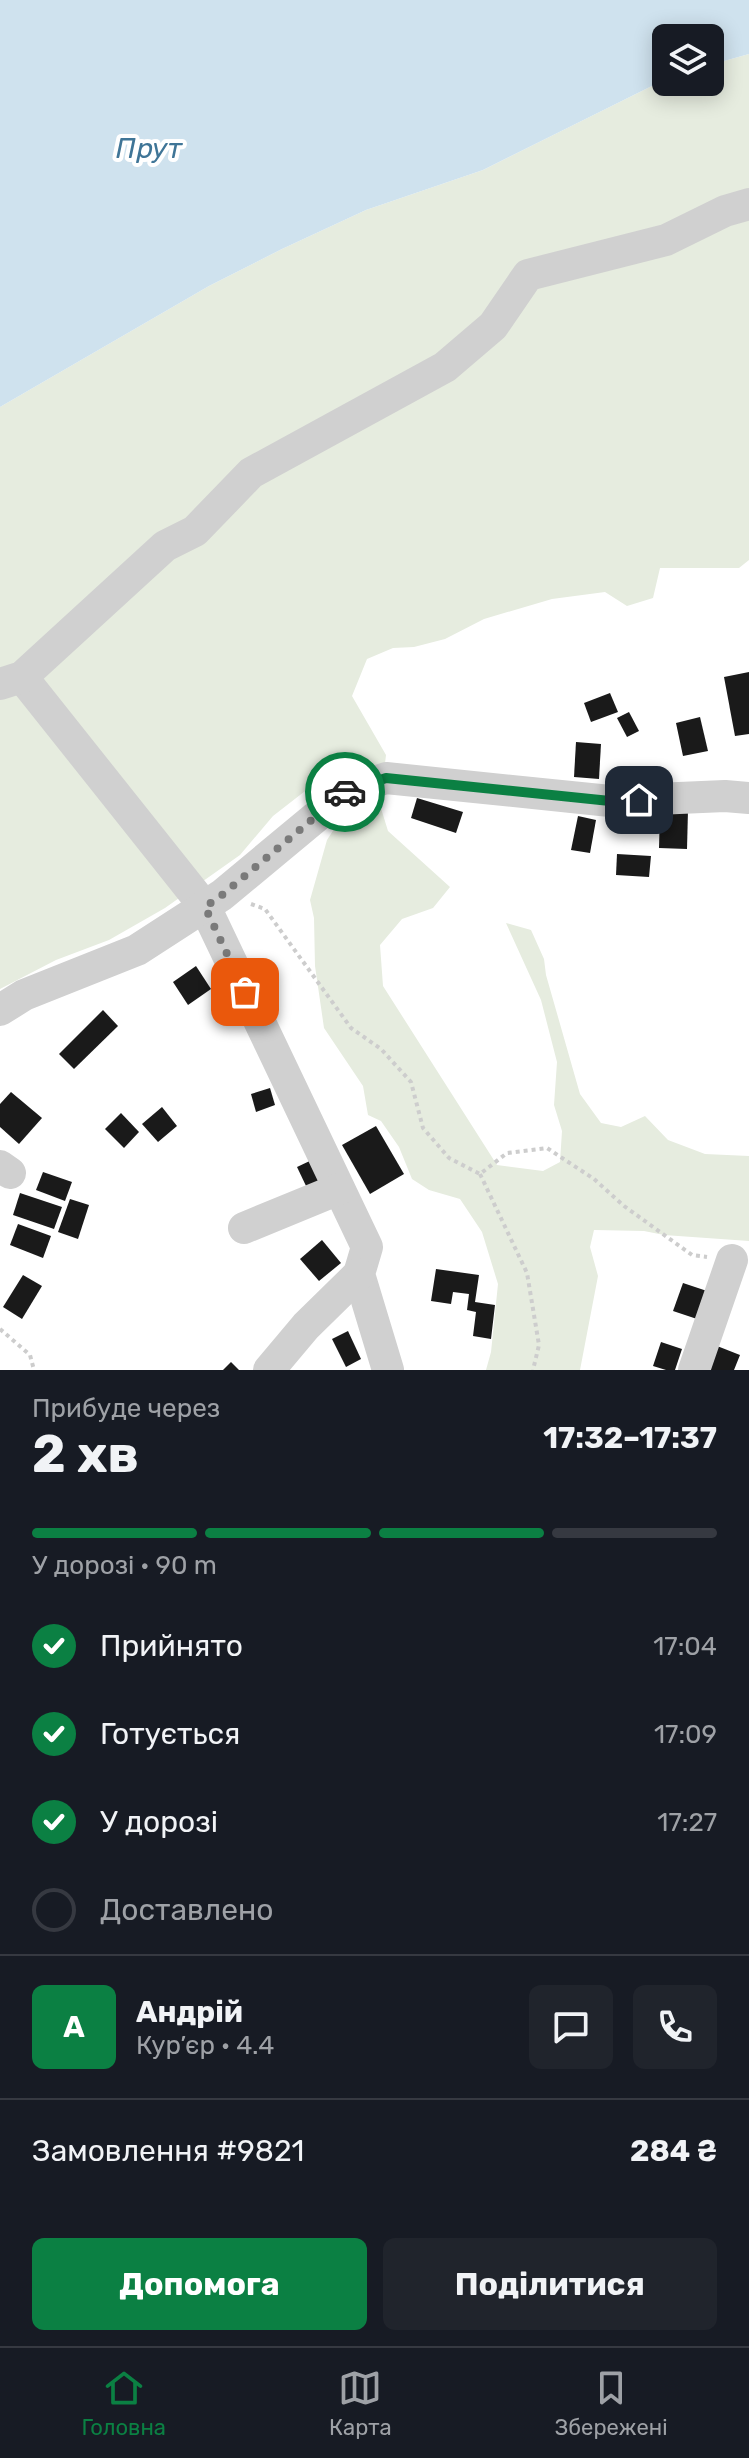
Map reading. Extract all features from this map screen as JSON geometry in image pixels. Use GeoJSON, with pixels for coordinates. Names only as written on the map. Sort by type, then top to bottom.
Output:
{"type":"FeatureCollection","features":[{"type":"Feature","properties":{"kind":"street"},"geometry":{"type":"LineString","coordinates":[[269,1370],[306,1326],[359,1274],[367,1247],[214,901],[11,680],[165,546],[195,531],[251,473],[445,367],[493,326],[528,275],[666,240],[725,211],[749,204]]}},
{"type":"Feature","properties":{"kind":"street"},"geometry":{"type":"LineString","coordinates":[[0,1010],[24,995],[137,950],[214,901],[346,792],[386,778],[610,801],[725,796],[749,798]]}},
{"type":"Feature","properties":{"kind":"street"},"geometry":{"type":"LineString","coordinates":[[244,1228],[339,1189]]}},
{"type":"Feature","properties":{"kind":"street"},"geometry":{"type":"LineString","coordinates":[[694,1370],[732,1260]]}},
{"type":"Feature","properties":{"kind":"street"},"geometry":{"type":"LineString","coordinates":[[359,1274],[388,1370]]}},
{"type":"Feature","properties":{"kind":"path"},"geometry":{"type":"LineString","coordinates":[[214,901],[265,909],[351,1028],[381,1049],[411,1082],[423,1128],[449,1158],[480,1174],[527,1273],[539,1345],[533,1370]]}},
{"type":"Feature","properties":{"kind":"path"},"geometry":{"type":"LineString","coordinates":[[480,1174],[507,1153],[547,1148],[594,1179],[624,1206],[692,1255],[732,1260]]}},
{"type":"Feature","properties":{"kind":"path"},"geometry":{"type":"LineString","coordinates":[[0,1329],[30,1355],[34,1370]]}},
{"type":"Feature","properties":{"kind":"shaded area"},"geometry":{"type":"Polygon","coordinates":[[[749,54],[749,560],[739,568],[660,568],[653,598],[627,606],[605,592],[552,599],[484,619],[445,639],[414,647],[393,648],[367,659],[352,696],[386,755],[380,805],[388,831],[450,887],[433,908],[402,919],[380,945],[383,986],[497,1165],[543,1171],[560,1162],[562,1131],[554,1105],[557,1062],[541,1000],[506,923],[531,930],[544,959],[580,1094],[601,1123],[621,1127],[645,1116],[668,1140],[705,1154],[749,1156],[749,1241],[644,1231],[594,1230],[590,1247],[598,1276],[580,1370],[486,1370],[491,1352],[498,1284],[482,1232],[460,1199],[429,1190],[412,1179],[399,1147],[381,1121],[368,1115],[363,1086],[324,1028],[310,900],[327,840],[342,817],[344,805],[318,781],[273,816],[240,855],[165,908],[109,940],[56,960],[0,989],[0,407],[209,286],[282,249],[366,210],[483,170],[652,86],[652,96],[724,96],[724,61],[749,54]]]}},
{"type":"Feature","properties":{"kind":"water","name":"Прут"},"geometry":{"type":"Polygon","coordinates":[[[0,0],[749,0],[749,54],[724,61],[724,24],[652,24],[652,86],[483,170],[366,210],[282,249],[209,286],[0,407],[0,0]]]}},
{"type":"Feature","properties":{"kind":"building"},"geometry":{"type":"Polygon","coordinates":[[[749,672],[749,734],[735,736],[724,677],[749,672]]]}},
{"type":"Feature","properties":{"kind":"building"},"geometry":{"type":"Polygon","coordinates":[[[610,693],[618,712],[591,722],[584,703],[610,693]]]}},
{"type":"Feature","properties":{"kind":"building"},"geometry":{"type":"Polygon","coordinates":[[[629,712],[639,731],[627,737],[617,718],[629,712]]]}},
{"type":"Feature","properties":{"kind":"building"},"geometry":{"type":"Polygon","coordinates":[[[700,717],[708,751],[683,756],[676,723],[700,717]]]}},
{"type":"Feature","properties":{"kind":"building"},"geometry":{"type":"Polygon","coordinates":[[[576,742],[601,744],[599,779],[574,777],[576,742]]]}},
{"type":"Feature","properties":{"kind":"building"},"geometry":{"type":"Polygon","coordinates":[[[417,798],[463,812],[456,833],[411,818],[417,798]]]}},
{"type":"Feature","properties":{"kind":"building"},"geometry":{"type":"Polygon","coordinates":[[[660,810],[688,810],[687,849],[659,848],[660,810]]]}},
{"type":"Feature","properties":{"kind":"building"},"geometry":{"type":"Polygon","coordinates":[[[578,816],[596,820],[590,853],[571,850],[578,816]]]}},
{"type":"Feature","properties":{"kind":"building"},"geometry":{"type":"Polygon","coordinates":[[[617,854],[651,856],[649,877],[616,875],[617,854]]]}},
{"type":"Feature","properties":{"kind":"building"},"geometry":{"type":"Polygon","coordinates":[[[196,966],[211,989],[188,1005],[173,982],[196,966]]]}},
{"type":"Feature","properties":{"kind":"building"},"geometry":{"type":"Polygon","coordinates":[[[103,1010],[118,1026],[74,1069],[59,1054],[103,1010]]]}},
{"type":"Feature","properties":{"kind":"building"},"geometry":{"type":"Polygon","coordinates":[[[270,1088],[275,1105],[256,1112],[251,1094],[270,1088]]]}},
{"type":"Feature","properties":{"kind":"building"},"geometry":{"type":"Polygon","coordinates":[[[11,1092],[42,1118],[19,1144],[0,1127],[0,1104],[11,1092]]]}},
{"type":"Feature","properties":{"kind":"building"},"geometry":{"type":"Polygon","coordinates":[[[162,1107],[177,1126],[158,1142],[142,1124],[162,1107]]]}},
{"type":"Feature","properties":{"kind":"building"},"geometry":{"type":"Polygon","coordinates":[[[121,1113],[139,1132],[124,1148],[105,1129],[121,1113]]]}},
{"type":"Feature","properties":{"kind":"building"},"geometry":{"type":"Polygon","coordinates":[[[376,1126],[404,1174],[370,1194],[342,1145],[376,1126]]]}},
{"type":"Feature","properties":{"kind":"building"},"geometry":{"type":"Polygon","coordinates":[[[316,1158],[326,1179],[307,1188],[297,1167],[316,1158]]]}},
{"type":"Feature","properties":{"kind":"building"},"geometry":{"type":"Polygon","coordinates":[[[43,1172],[72,1182],[65,1201],[36,1190],[43,1172]]]}},
{"type":"Feature","properties":{"kind":"building"},"geometry":{"type":"Polygon","coordinates":[[[20,1193],[62,1207],[54,1229],[13,1215],[20,1193]]]}},
{"type":"Feature","properties":{"kind":"building"},"geometry":{"type":"Polygon","coordinates":[[[70,1199],[89,1205],[78,1239],[58,1232],[70,1199]]]}},
{"type":"Feature","properties":{"kind":"building"},"geometry":{"type":"Polygon","coordinates":[[[18,1224],[51,1236],[43,1258],[10,1245],[18,1224]]]}},
{"type":"Feature","properties":{"kind":"building"},"geometry":{"type":"Polygon","coordinates":[[[322,1240],[341,1263],[319,1281],[300,1259],[322,1240]]]}},
{"type":"Feature","properties":{"kind":"building"},"geometry":{"type":"Polygon","coordinates":[[[436,1269],[479,1275],[475,1302],[495,1305],[491,1339],[473,1336],[476,1312],[467,1310],[469,1294],[453,1292],[451,1304],[431,1301],[436,1269]]]}},
{"type":"Feature","properties":{"kind":"building"},"geometry":{"type":"Polygon","coordinates":[[[23,1275],[42,1286],[22,1319],[3,1307],[23,1275]]]}},
{"type":"Feature","properties":{"kind":"building"},"geometry":{"type":"Polygon","coordinates":[[[683,1283],[707,1291],[697,1319],[673,1311],[683,1283]]]}},
{"type":"Feature","properties":{"kind":"building"},"geometry":{"type":"Polygon","coordinates":[[[348,1331],[361,1359],[346,1367],[332,1339],[348,1331]]]}},
{"type":"Feature","properties":{"kind":"building"},"geometry":{"type":"Polygon","coordinates":[[[661,1342],[682,1349],[675,1370],[653,1366],[661,1342]]]}},
{"type":"Feature","properties":{"kind":"building"},"geometry":{"type":"Polygon","coordinates":[[[712,1344],[740,1355],[734,1370],[703,1370],[712,1344]]]}},
{"type":"Feature","properties":{"kind":"building"},"geometry":{"type":"Polygon","coordinates":[[[231,1362],[239,1370],[223,1370],[231,1362]]]}},
{"type":"Feature","properties":{"kind":"way so far"},"geometry":{"type":"LineString","coordinates":[[245,992],[205,907],[345,792]]}},
{"type":"Feature","properties":{"kind":"route"},"geometry":{"type":"LineString","coordinates":[[345,792],[386,778],[610,801],[639,800]]}}]}
